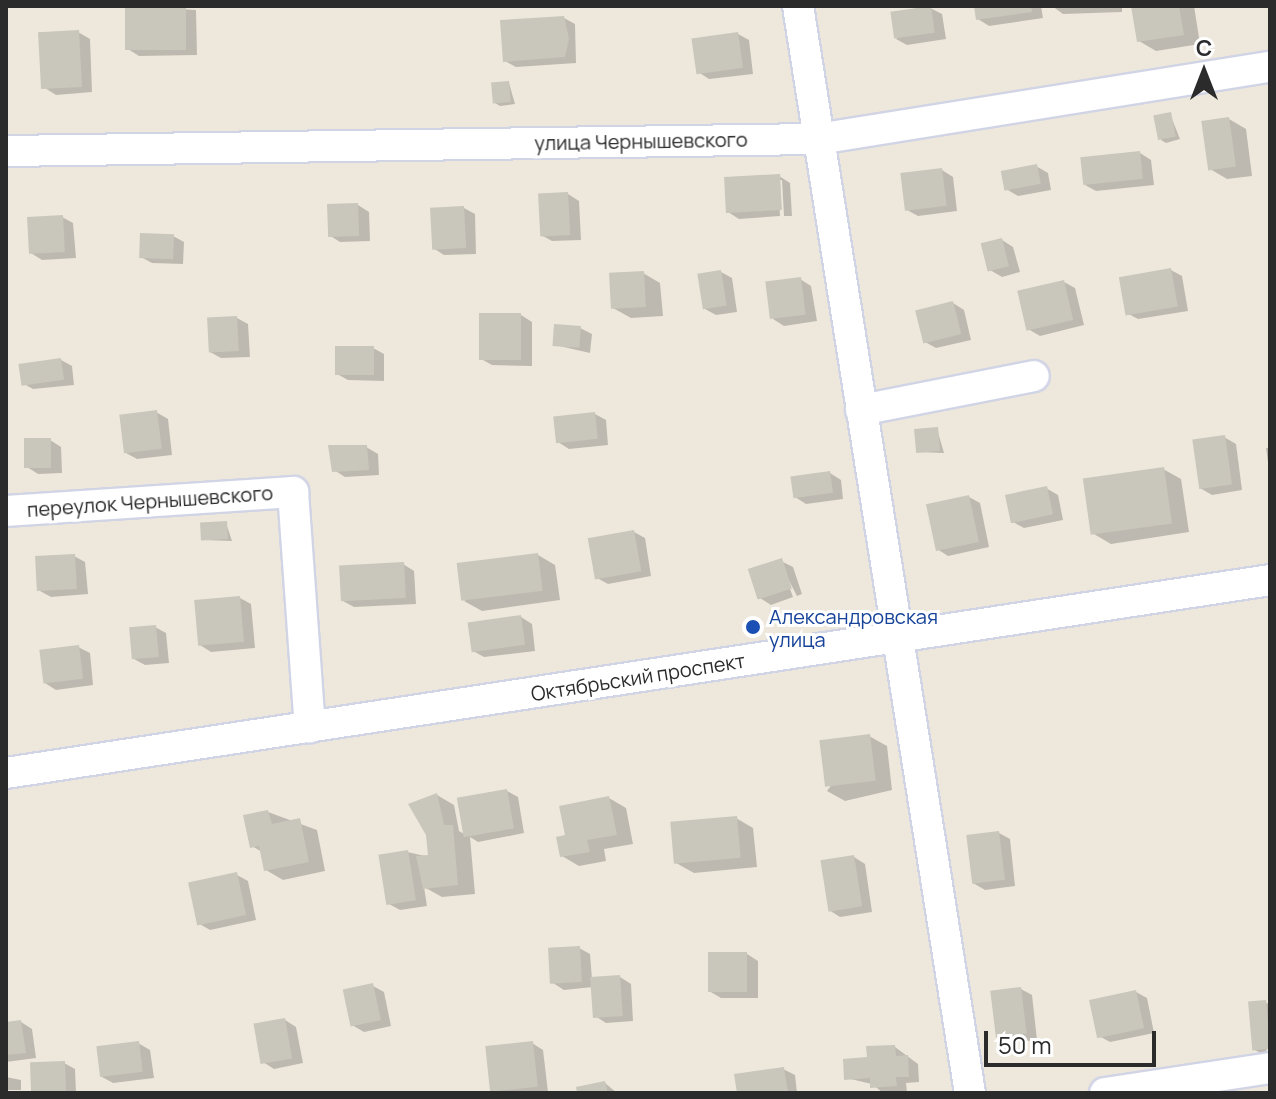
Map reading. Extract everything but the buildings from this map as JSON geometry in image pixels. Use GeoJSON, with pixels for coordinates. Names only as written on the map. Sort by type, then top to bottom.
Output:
{"type":"FeatureCollection","features":[{"type":"Feature","properties":{"kind":"street"},"geometry":{"type":"LineString","coordinates":[[798,6],[970,1093]]}},
{"type":"Feature","properties":{"kind":"street","name":"улица Чернышевского"},"geometry":{"type":"LineString","coordinates":[[6,151],[818,139],[1270,67]]}},
{"type":"Feature","properties":{"kind":"street"},"geometry":{"type":"LineString","coordinates":[[861,410],[1034,376]]}},
{"type":"Feature","properties":{"kind":"street","name":"переулок Чернышевского"},"geometry":{"type":"LineString","coordinates":[[6,511],[293,492],[310,727]]}},
{"type":"Feature","properties":{"kind":"street","name":"Октябрьский проспект"},"geometry":{"type":"LineString","coordinates":[[6,773],[1270,580]]}},
{"type":"Feature","properties":{"kind":"street"},"geometry":{"type":"LineString","coordinates":[[1105,1093],[1270,1068]]}},
{"type":"Feature","properties":{"kind":"place","name":"Александровская улица"},"geometry":{"type":"Point","coordinates":[753,627]}}]}
